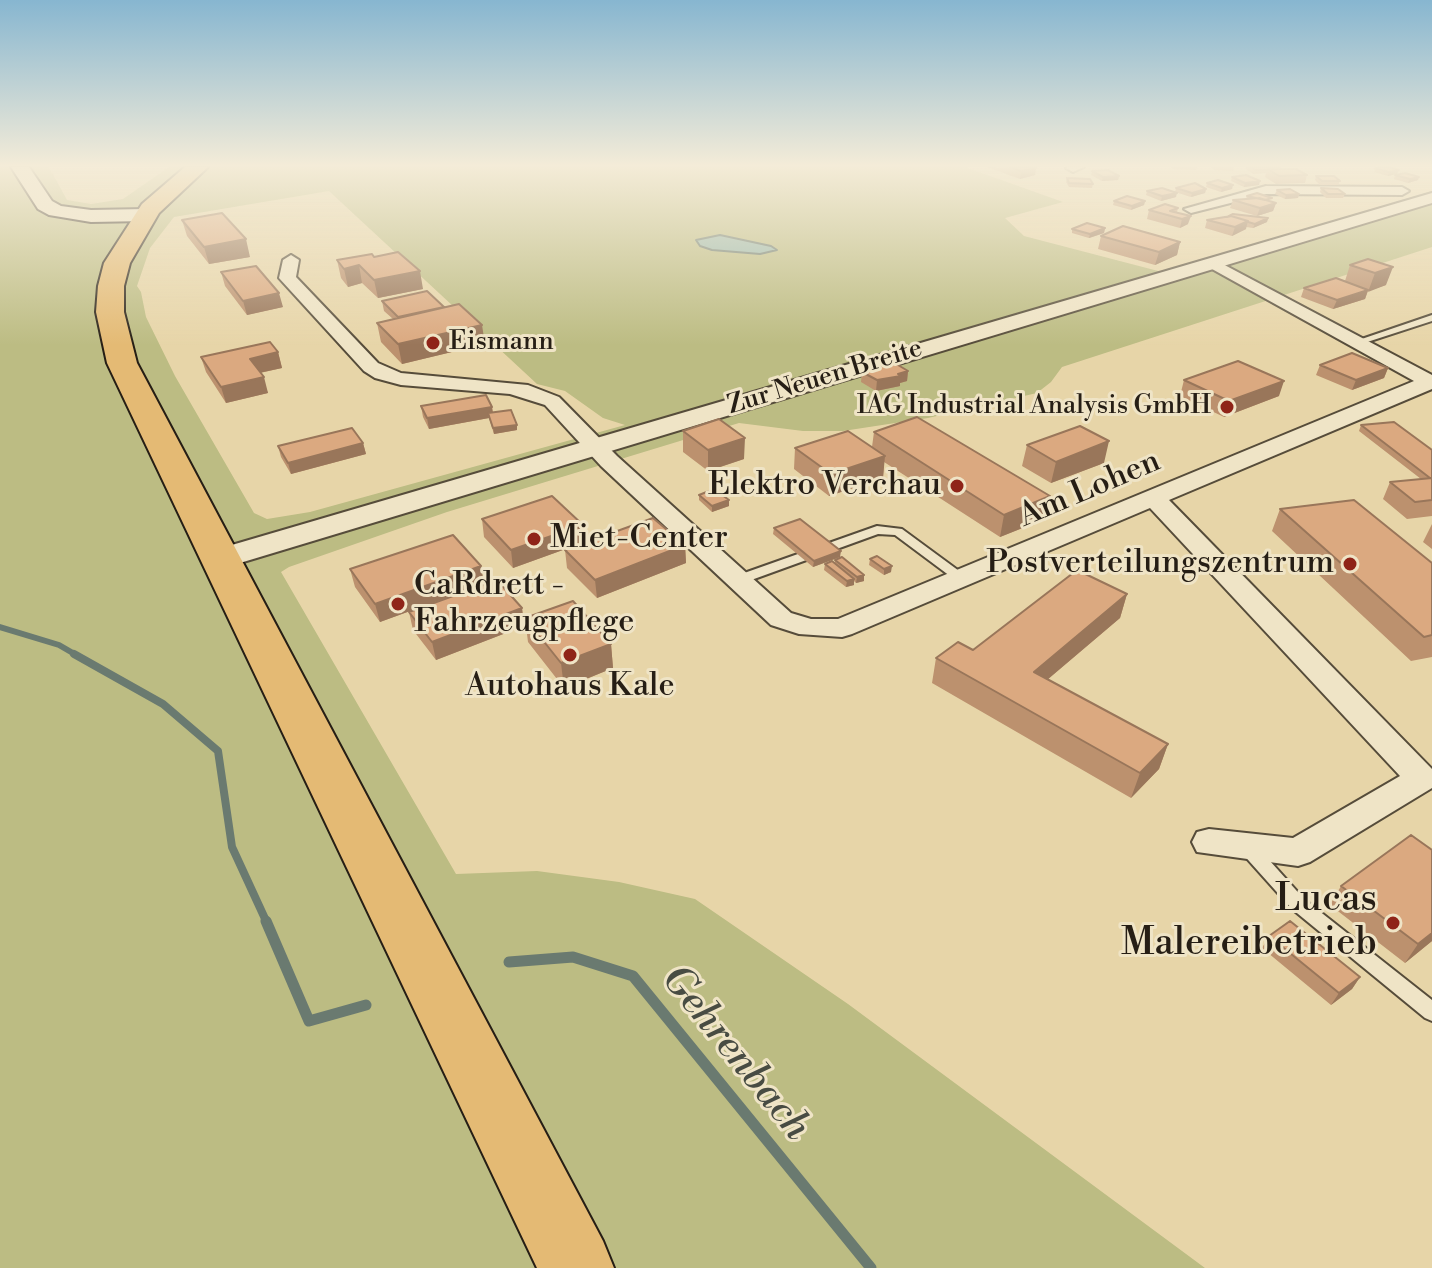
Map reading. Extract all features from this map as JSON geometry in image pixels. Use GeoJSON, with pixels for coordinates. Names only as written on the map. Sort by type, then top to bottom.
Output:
{"type":"FeatureCollection","features":[{"type":"Feature","properties":{"kind":"main road"},"geometry":{"type":"LineString","coordinates":[[138,226],[114,273],[110,298],[113,331],[128,377],[576,1268]]}},
{"type":"Feature","properties":{"kind":"street","name":"Zur Neuen Breite"},"geometry":{"type":"LineString","coordinates":[[219,559],[1339,226]]}},
{"type":"Feature","properties":{"kind":"street","name":"Am Lohen"},"geometry":{"type":"LineString","coordinates":[[291,260],[287,278],[371,367],[382,374],[401,379],[510,388],[552,401],[596,447],[781,619],[809,628],[842,628],[1431,382]]}},
{"type":"Feature","properties":{"kind":"street"},"geometry":{"type":"LineString","coordinates":[[1211,264],[1431,382]]}},
{"type":"Feature","properties":{"kind":"street"},"geometry":{"type":"LineString","coordinates":[[1153,497],[1422,779],[1298,852],[1209,842]]}},
{"type":"Feature","properties":{"kind":"lane"},"geometry":{"type":"LineString","coordinates":[[1355,343],[1432,318]]}},
{"type":"Feature","properties":{"kind":"lane"},"geometry":{"type":"LineString","coordinates":[[738,580],[877,530],[898,532],[963,579]]}},
{"type":"Feature","properties":{"kind":"lane"},"geometry":{"type":"LineString","coordinates":[[1247,846],[1298,904],[1432,1012]]}},
{"type":"Feature","properties":{"kind":"green space"},"geometry":{"type":"Polygon","coordinates":[[[0,226],[167,226],[150,248],[137,286],[146,317],[175,376],[254,513],[267,519],[310,512],[625,425],[603,418],[565,391],[537,384],[367,226],[1014,226],[1024,236],[1162,272],[1315,226],[1432,226],[1432,247],[1062,367],[1051,382],[1037,393],[928,418],[843,431],[803,431],[739,423],[447,512],[281,572],[456,874],[537,871],[619,882],[695,899],[848,1004],[1205,1268],[0,1268],[0,226]]]}},
{"type":"Feature","properties":{"kind":"water"},"geometry":{"type":"Polygon","coordinates":[[[720,235],[777,250],[760,254],[712,250],[700,246],[696,240],[720,235]]]}},
{"type":"Feature","properties":{"kind":"building"},"geometry":{"type":"Polygon","coordinates":[[[187,226],[234,226],[246,239],[204,247],[187,226]]]}},
{"type":"Feature","properties":{"kind":"building"},"geometry":{"type":"Polygon","coordinates":[[[1079,226],[1105,228],[1090,234],[1072,229],[1079,226]]]}},
{"type":"Feature","properties":{"kind":"building"},"geometry":{"type":"Polygon","coordinates":[[[1124,226],[1180,242],[1159,252],[1101,236],[1124,226]]]}},
{"type":"Feature","properties":{"kind":"building"},"geometry":{"type":"Polygon","coordinates":[[[398,252],[420,271],[374,280],[359,265],[344,269],[337,260],[372,254],[374,257],[398,252]]]}},
{"type":"Feature","properties":{"kind":"building"},"geometry":{"type":"Polygon","coordinates":[[[1368,259],[1393,267],[1375,273],[1350,265],[1368,259]]]}},
{"type":"Feature","properties":{"kind":"building"},"geometry":{"type":"Polygon","coordinates":[[[256,266],[279,293],[243,301],[221,272],[256,266]]]}},
{"type":"Feature","properties":{"kind":"building"},"geometry":{"type":"Polygon","coordinates":[[[1336,278],[1368,290],[1337,300],[1304,288],[1336,278]]]}},
{"type":"Feature","properties":{"kind":"building"},"geometry":{"type":"Polygon","coordinates":[[[427,291],[444,307],[398,317],[382,301],[427,291]]]}},
{"type":"Feature","properties":{"kind":"building"},"geometry":{"type":"Polygon","coordinates":[[[459,304],[482,325],[398,344],[377,323],[459,304]]]}},
{"type":"Feature","properties":{"kind":"building"},"geometry":{"type":"Polygon","coordinates":[[[270,342],[278,352],[250,359],[264,377],[221,387],[201,357],[270,342]]]}},
{"type":"Feature","properties":{"kind":"building"},"geometry":{"type":"Polygon","coordinates":[[[1352,353],[1388,368],[1356,380],[1320,365],[1352,353]]]}},
{"type":"Feature","properties":{"kind":"building"},"geometry":{"type":"Polygon","coordinates":[[[1238,361],[1284,381],[1229,401],[1184,380],[1238,361]]]}},
{"type":"Feature","properties":{"kind":"building"},"geometry":{"type":"Polygon","coordinates":[[[893,362],[908,371],[898,374],[901,376],[877,380],[862,372],[893,362]]]}},
{"type":"Feature","properties":{"kind":"building"},"geometry":{"type":"Polygon","coordinates":[[[486,395],[492,407],[427,418],[421,406],[486,395]]]}},
{"type":"Feature","properties":{"kind":"building"},"geometry":{"type":"Polygon","coordinates":[[[511,410],[517,425],[493,428],[488,413],[511,410]]]}},
{"type":"Feature","properties":{"kind":"building"},"geometry":{"type":"Polygon","coordinates":[[[917,417],[1050,496],[1004,515],[874,432],[917,417]]]}},
{"type":"Feature","properties":{"kind":"building"},"geometry":{"type":"Polygon","coordinates":[[[719,419],[745,438],[708,450],[683,431],[719,419]]]}},
{"type":"Feature","properties":{"kind":"building"},"geometry":{"type":"Polygon","coordinates":[[[1394,422],[1432,450],[1432,478],[1361,425],[1394,422]]]}},
{"type":"Feature","properties":{"kind":"building"},"geometry":{"type":"Polygon","coordinates":[[[1080,426],[1109,441],[1056,462],[1027,445],[1080,426]]]}},
{"type":"Feature","properties":{"kind":"building"},"geometry":{"type":"Polygon","coordinates":[[[352,428],[363,443],[288,463],[278,446],[352,428]]]}},
{"type":"Feature","properties":{"kind":"building"},"geometry":{"type":"Polygon","coordinates":[[[848,431],[885,456],[831,474],[795,448],[848,431]]]}},
{"type":"Feature","properties":{"kind":"building"},"geometry":{"type":"Polygon","coordinates":[[[1432,478],[1432,500],[1415,502],[1390,482],[1432,478]]]}},
{"type":"Feature","properties":{"kind":"building"},"geometry":{"type":"Polygon","coordinates":[[[714,489],[729,500],[712,506],[699,495],[714,489]]]}},
{"type":"Feature","properties":{"kind":"building"},"geometry":{"type":"Polygon","coordinates":[[[552,496],[583,525],[511,550],[482,519],[552,496]]]}},
{"type":"Feature","properties":{"kind":"building"},"geometry":{"type":"Polygon","coordinates":[[[1354,500],[1432,563],[1432,635],[1424,637],[1280,509],[1354,500]]]}},
{"type":"Feature","properties":{"kind":"building"},"geometry":{"type":"Polygon","coordinates":[[[653,518],[685,545],[595,580],[565,550],[653,518]]]}},
{"type":"Feature","properties":{"kind":"building"},"geometry":{"type":"Polygon","coordinates":[[[800,519],[841,551],[814,561],[774,528],[800,519]]]}},
{"type":"Feature","properties":{"kind":"building"},"geometry":{"type":"Polygon","coordinates":[[[453,535],[481,566],[375,604],[350,569],[453,535]]]}},
{"type":"Feature","properties":{"kind":"building"},"geometry":{"type":"Polygon","coordinates":[[[877,556],[892,566],[884,569],[870,559],[877,556]]]}},
{"type":"Feature","properties":{"kind":"building"},"geometry":{"type":"Polygon","coordinates":[[[842,557],[864,575],[857,577],[835,560],[842,557]]]}},
{"type":"Feature","properties":{"kind":"building"},"geometry":{"type":"Polygon","coordinates":[[[832,561],[854,579],[847,581],[825,564],[832,561]]]}},
{"type":"Feature","properties":{"kind":"building"},"geometry":{"type":"Polygon","coordinates":[[[1077,570],[1127,594],[1034,672],[1168,744],[1140,773],[936,658],[958,642],[973,650],[1077,570]]]}},
{"type":"Feature","properties":{"kind":"building"},"geometry":{"type":"Polygon","coordinates":[[[497,580],[522,608],[432,642],[409,612],[497,580]]]}},
{"type":"Feature","properties":{"kind":"building"},"geometry":{"type":"Polygon","coordinates":[[[573,601],[611,644],[561,663],[525,618],[573,601]]]}},
{"type":"Feature","properties":{"kind":"building","name":"Lucas Malereibetrieb"},"geometry":{"type":"Polygon","coordinates":[[[1411,835],[1432,850],[1432,933],[1418,944],[1341,886],[1411,835]]]}},
{"type":"Feature","properties":{"kind":"building"},"geometry":{"type":"Polygon","coordinates":[[[1290,921],[1360,977],[1339,993],[1269,936],[1290,921]]]}},
{"type":"Feature","properties":{"kind":"waterway","name":"Gehrenbach"},"geometry":{"type":"LineString","coordinates":[[0,627],[59,645],[78,656]]}},
{"type":"Feature","properties":{"kind":"waterway","name":"Gehrenbach"},"geometry":{"type":"LineString","coordinates":[[74,654],[163,704],[218,751],[232,847],[267,923]]}},
{"type":"Feature","properties":{"kind":"waterway","name":"Gehrenbach"},"geometry":{"type":"LineString","coordinates":[[266,921],[309,1021],[366,1005]]}},
{"type":"Feature","properties":{"kind":"waterway","name":"Gehrenbach"},"geometry":{"type":"LineString","coordinates":[[509,962],[573,957],[633,976],[871,1268]]}},
{"type":"Feature","properties":{"kind":"place","name":"Eismann"},"geometry":{"type":"Point","coordinates":[433,343]}},
{"type":"Feature","properties":{"kind":"place","name":"IAG Industrial Analysis GmbH"},"geometry":{"type":"Point","coordinates":[1227,407]}},
{"type":"Feature","properties":{"kind":"place","name":"Elektro Verchau"},"geometry":{"type":"Point","coordinates":[957,486]}},
{"type":"Feature","properties":{"kind":"place","name":"Miet-Center"},"geometry":{"type":"Point","coordinates":[534,539]}},
{"type":"Feature","properties":{"kind":"place","name":"Postverteilungszentrum"},"geometry":{"type":"Point","coordinates":[1350,564]}},
{"type":"Feature","properties":{"kind":"place","name":"CaRdrett - Fahrzeugpflege"},"geometry":{"type":"Point","coordinates":[398,604]}},
{"type":"Feature","properties":{"kind":"place","name":"Autohaus Kale"},"geometry":{"type":"Point","coordinates":[570,655]}},
{"type":"Feature","properties":{"kind":"place","name":"Lucas Malereibetrieb"},"geometry":{"type":"Point","coordinates":[1393,923]}}]}
